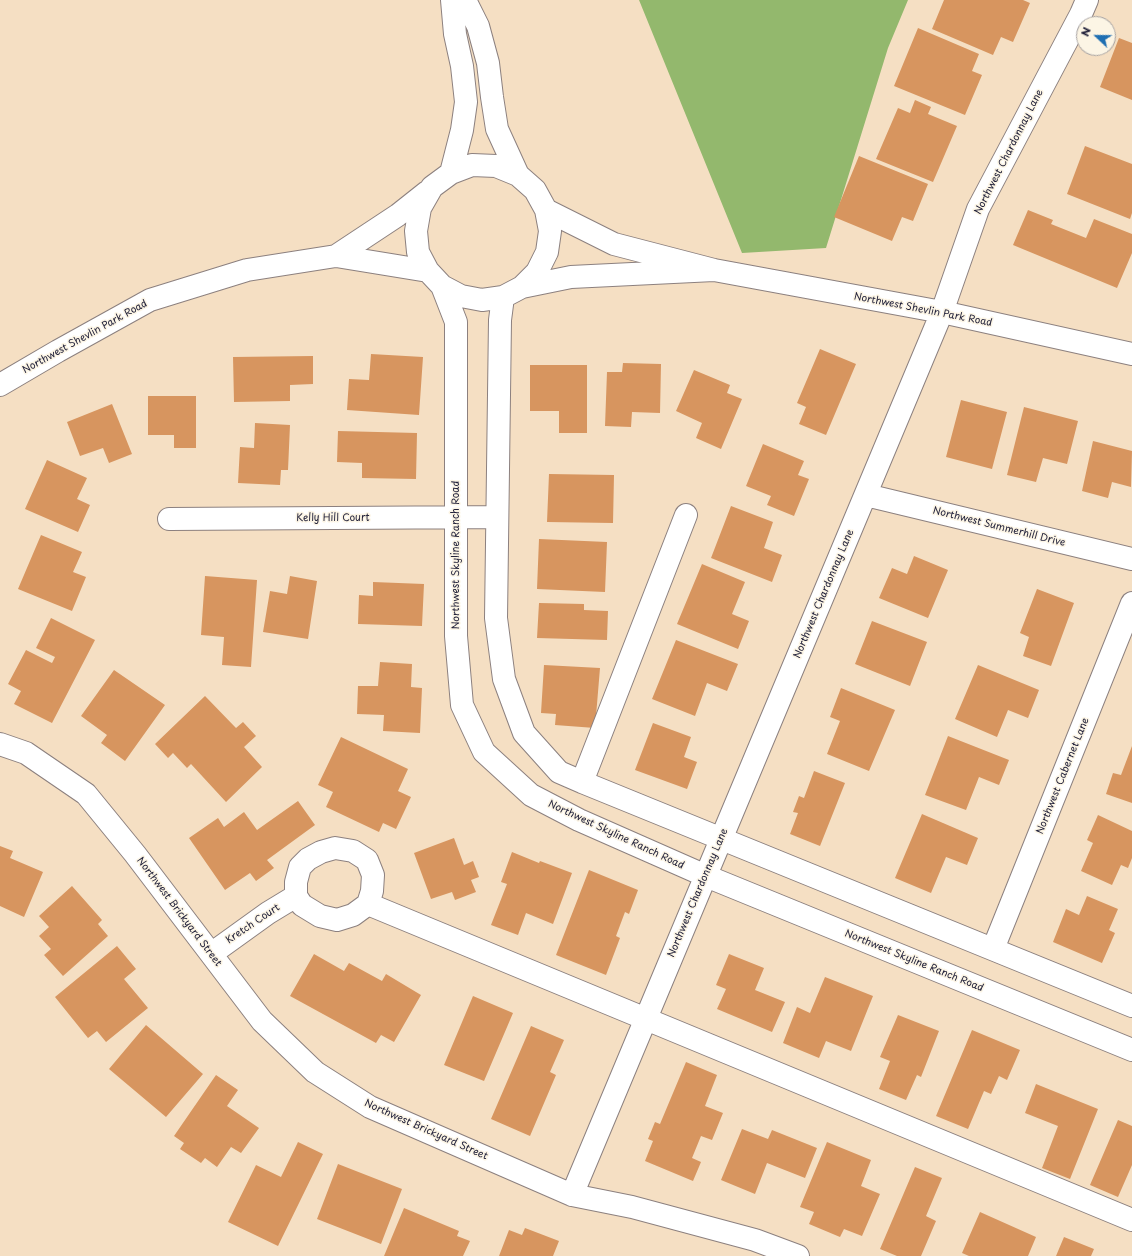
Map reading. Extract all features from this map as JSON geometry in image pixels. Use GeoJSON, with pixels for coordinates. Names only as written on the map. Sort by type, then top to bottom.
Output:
{"type":"FeatureCollection","features":[{"type":"Feature","properties":{"kind":"street"},"geometry":{"type":"LineString","coordinates":[[450,173],[462,130],[466,102],[462,66],[455,34],[452,0]]}},
{"type":"Feature","properties":{"kind":"street"},"geometry":{"type":"LineString","coordinates":[[465,0],[478,26],[488,63],[497,129],[518,174],[535,190],[546,210],[550,231],[547,252],[537,272],[513,292],[500,320],[496,618],[504,679],[524,733],[559,772],[1132,1006]]}},
{"type":"Feature","properties":{"kind":"street","name":"Northwest Chardonnay Lane"},"geometry":{"type":"LineString","coordinates":[[572,1195],[942,312],[978,209],[1087,0]]}},
{"type":"Feature","properties":{"kind":"street"},"geometry":{"type":"LineString","coordinates":[[513,292],[482,300],[461,296],[442,286],[428,271],[418,252],[416,230],[420,208],[432,188],[450,173],[472,165],[496,166],[518,174]]}},
{"type":"Feature","properties":{"kind":"street","name":"Northwest Shevlin Park Road"},"geometry":{"type":"LineString","coordinates":[[336,256],[398,215],[432,188]]}},
{"type":"Feature","properties":{"kind":"street","name":"Northwest Shevlin Park Road"},"geometry":{"type":"LineString","coordinates":[[546,210],[614,244],[714,270],[942,312],[1132,354]]}},
{"type":"Feature","properties":{"kind":"street","name":"Northwest Shevlin Park Road"},"geometry":{"type":"LineString","coordinates":[[0,385],[150,300],[247,270],[336,256],[428,271]]}},
{"type":"Feature","properties":{"kind":"street","name":"Northwest Shevlin Park Road"},"geometry":{"type":"LineString","coordinates":[[513,292],[571,277],[714,270]]}},
{"type":"Feature","properties":{"kind":"street","name":"Northwest Skyline Ranch Road"},"geometry":{"type":"LineString","coordinates":[[442,286],[456,322],[456,636],[462,705],[484,752],[531,795],[579,820],[706,876],[1132,1050]]}},
{"type":"Feature","properties":{"kind":"street","name":"Northwest Summerhill Drive"},"geometry":{"type":"LineString","coordinates":[[866,495],[1132,559]]}},
{"type":"Feature","properties":{"kind":"street"},"geometry":{"type":"LineString","coordinates":[[582,782],[686,515]]}},
{"type":"Feature","properties":{"kind":"street","name":"Kelly Hill Court"},"geometry":{"type":"LineString","coordinates":[[169,519],[497,517]]}},
{"type":"Feature","properties":{"kind":"street","name":"Northwest Cabernet Lane"},"geometry":{"type":"LineString","coordinates":[[993,949],[1132,604]]}},
{"type":"Feature","properties":{"kind":"street","name":"Northwest Brickyard Street"},"geometry":{"type":"LineString","coordinates":[[0,744],[26,753],[86,794],[135,854],[262,1021],[315,1072],[370,1107],[572,1195],[632,1207],[724,1231],[755,1240],[798,1256]]}},
{"type":"Feature","properties":{"kind":"street"},"geometry":{"type":"LineString","coordinates":[[335,848],[353,851],[367,860],[373,875],[372,891],[368,904],[353,915],[337,920],[320,916],[302,905],[296,896],[296,882],[300,867],[308,859],[321,852],[335,848]]}},
{"type":"Feature","properties":{"kind":"street","name":"Kretch Court"},"geometry":{"type":"LineString","coordinates":[[211,954],[268,913],[296,896]]}},
{"type":"Feature","properties":{"kind":"street"},"geometry":{"type":"LineString","coordinates":[[368,904],[1132,1220]]}},
{"type":"Feature","properties":{"kind":"green space"},"geometry":{"type":"Polygon","coordinates":[[[639,0],[908,0],[888,48],[826,248],[742,253],[639,0]]]}},
{"type":"Feature","properties":{"kind":"building"},"geometry":{"type":"Polygon","coordinates":[[[944,0],[1023,0],[1030,3],[1013,42],[1001,37],[993,55],[932,29],[944,0]]]}},
{"type":"Feature","properties":{"kind":"building"},"geometry":{"type":"Polygon","coordinates":[[[918,28],[979,54],[972,71],[982,75],[965,115],[894,86],[918,28]]]}},
{"type":"Feature","properties":{"kind":"building"},"geometry":{"type":"Polygon","coordinates":[[[1119,38],[1132,43],[1132,100],[1100,87],[1112,56],[1116,56],[1116,46],[1119,38]]]}},
{"type":"Feature","properties":{"kind":"building"},"geometry":{"type":"Polygon","coordinates":[[[915,100],[931,107],[928,114],[957,126],[933,182],[876,159],[898,108],[910,113],[915,100]]]}},
{"type":"Feature","properties":{"kind":"building"},"geometry":{"type":"Polygon","coordinates":[[[1085,146],[1132,164],[1132,213],[1130,219],[1067,194],[1085,146]]]}},
{"type":"Feature","properties":{"kind":"building"},"geometry":{"type":"Polygon","coordinates":[[[859,156],[928,184],[913,221],[902,217],[892,241],[834,217],[859,156]]]}},
{"type":"Feature","properties":{"kind":"building"},"geometry":{"type":"Polygon","coordinates":[[[1028,210],[1053,220],[1051,224],[1086,238],[1094,219],[1132,234],[1132,253],[1117,288],[1013,245],[1028,210]]]}},
{"type":"Feature","properties":{"kind":"building"},"geometry":{"type":"Polygon","coordinates":[[[820,349],[856,364],[826,435],[799,424],[806,407],[797,403],[820,349]]]}},
{"type":"Feature","properties":{"kind":"building"},"geometry":{"type":"Polygon","coordinates":[[[371,354],[423,357],[419,415],[347,410],[349,379],[369,380],[371,354]]]}},
{"type":"Feature","properties":{"kind":"building"},"geometry":{"type":"Polygon","coordinates":[[[313,356],[313,384],[290,385],[290,401],[234,402],[233,357],[313,356]]]}},
{"type":"Feature","properties":{"kind":"building"},"geometry":{"type":"Polygon","coordinates":[[[623,363],[661,364],[660,413],[632,412],[631,427],[605,426],[607,372],[622,372],[623,363]]]}},
{"type":"Feature","properties":{"kind":"building"},"geometry":{"type":"Polygon","coordinates":[[[530,365],[587,365],[587,433],[559,433],[559,411],[530,411],[530,365]]]}},
{"type":"Feature","properties":{"kind":"building"},"geometry":{"type":"Polygon","coordinates":[[[694,370],[730,385],[727,393],[742,399],[721,449],[696,438],[702,423],[676,411],[694,370]]]}},
{"type":"Feature","properties":{"kind":"building"},"geometry":{"type":"Polygon","coordinates":[[[148,396],[196,396],[196,448],[174,448],[174,435],[148,435],[148,396]]]}},
{"type":"Feature","properties":{"kind":"building"},"geometry":{"type":"Polygon","coordinates":[[[961,400],[1007,412],[992,469],[946,457],[961,400]]]}},
{"type":"Feature","properties":{"kind":"building"},"geometry":{"type":"Polygon","coordinates":[[[112,404],[132,454],[109,463],[103,448],[80,456],[67,422],[112,404]]]}},
{"type":"Feature","properties":{"kind":"building"},"geometry":{"type":"Polygon","coordinates":[[[1024,407],[1078,421],[1067,464],[1043,458],[1036,482],[1007,475],[1024,407]]]}},
{"type":"Feature","properties":{"kind":"building"},"geometry":{"type":"Polygon","coordinates":[[[255,423],[290,425],[288,470],[281,470],[280,485],[238,483],[240,447],[254,448],[255,423]]]}},
{"type":"Feature","properties":{"kind":"building"},"geometry":{"type":"Polygon","coordinates":[[[338,431],[417,433],[416,479],[362,478],[362,463],[337,462],[338,431]]]}},
{"type":"Feature","properties":{"kind":"building"},"geometry":{"type":"Polygon","coordinates":[[[1093,441],[1132,451],[1131,487],[1112,482],[1108,498],[1082,491],[1093,441]]]}},
{"type":"Feature","properties":{"kind":"building"},"geometry":{"type":"Polygon","coordinates":[[[763,444],[804,461],[798,475],[809,479],[794,516],[767,505],[771,496],[746,486],[763,444]]]}},
{"type":"Feature","properties":{"kind":"building"},"geometry":{"type":"Polygon","coordinates":[[[47,460],[87,478],[77,499],[90,505],[78,532],[25,509],[47,460]]]}},
{"type":"Feature","properties":{"kind":"building"},"geometry":{"type":"Polygon","coordinates":[[[549,474],[614,475],[613,523],[547,522],[549,474]]]}},
{"type":"Feature","properties":{"kind":"building"},"geometry":{"type":"Polygon","coordinates":[[[731,506],[773,522],[764,548],[782,555],[772,582],[711,558],[731,506]]]}},
{"type":"Feature","properties":{"kind":"building"},"geometry":{"type":"Polygon","coordinates":[[[41,535],[82,552],[73,572],[86,577],[72,611],[18,589],[41,535]]]}},
{"type":"Feature","properties":{"kind":"building"},"geometry":{"type":"Polygon","coordinates":[[[539,539],[607,542],[605,592],[537,589],[539,539]]]}},
{"type":"Feature","properties":{"kind":"building"},"geometry":{"type":"Polygon","coordinates":[[[914,556],[948,570],[928,618],[879,598],[892,568],[907,574],[914,556]]]}},
{"type":"Feature","properties":{"kind":"building"},"geometry":{"type":"Polygon","coordinates":[[[702,564],[745,582],[732,614],[749,621],[738,649],[677,624],[702,564]]]}},
{"type":"Feature","properties":{"kind":"building"},"geometry":{"type":"Polygon","coordinates":[[[205,576],[257,580],[251,667],[222,665],[224,637],[201,635],[205,576]]]}},
{"type":"Feature","properties":{"kind":"building"},"geometry":{"type":"Polygon","coordinates":[[[290,576],[317,581],[308,639],[263,632],[270,591],[287,594],[290,576]]]}},
{"type":"Feature","properties":{"kind":"building"},"geometry":{"type":"Polygon","coordinates":[[[373,582],[424,584],[422,626],[358,624],[359,595],[373,596],[373,582]]]}},
{"type":"Feature","properties":{"kind":"building"},"geometry":{"type":"Polygon","coordinates":[[[1037,589],[1074,603],[1051,666],[1023,656],[1029,637],[1020,633],[1037,589]]]}},
{"type":"Feature","properties":{"kind":"building"},"geometry":{"type":"Polygon","coordinates":[[[539,603],[584,604],[584,610],[608,611],[607,640],[537,638],[539,603]]]}},
{"type":"Feature","properties":{"kind":"building"},"geometry":{"type":"Polygon","coordinates":[[[51,618],[95,640],[52,723],[14,704],[21,691],[8,684],[26,650],[52,663],[55,657],[36,648],[51,618]]]}},
{"type":"Feature","properties":{"kind":"building"},"geometry":{"type":"Polygon","coordinates":[[[872,621],[927,642],[910,686],[855,664],[872,621]]]}},
{"type":"Feature","properties":{"kind":"building"},"geometry":{"type":"Polygon","coordinates":[[[676,640],[738,664],[727,691],[707,683],[695,716],[652,699],[676,640]]]}},
{"type":"Feature","properties":{"kind":"building"},"geometry":{"type":"Polygon","coordinates":[[[380,662],[412,664],[411,687],[422,688],[420,733],[383,731],[384,715],[357,714],[358,686],[378,686],[380,662]]]}},
{"type":"Feature","properties":{"kind":"building"},"geometry":{"type":"Polygon","coordinates":[[[544,665],[600,668],[595,728],[555,725],[556,714],[541,713],[544,665]]]}},
{"type":"Feature","properties":{"kind":"building"},"geometry":{"type":"Polygon","coordinates":[[[978,665],[1039,690],[1028,718],[1008,710],[997,737],[955,719],[978,665]]]}},
{"type":"Feature","properties":{"kind":"building"},"geometry":{"type":"Polygon","coordinates":[[[114,670],[165,705],[125,761],[101,743],[107,735],[81,716],[114,670]]]}},
{"type":"Feature","properties":{"kind":"building"},"geometry":{"type":"Polygon","coordinates":[[[841,688],[895,710],[869,771],[827,754],[840,721],[830,717],[841,688]]]}},
{"type":"Feature","properties":{"kind":"building"},"geometry":{"type":"Polygon","coordinates":[[[205,696],[236,728],[243,722],[256,736],[244,747],[262,767],[226,802],[191,764],[187,768],[173,753],[168,758],[155,744],[205,696]]]}},
{"type":"Feature","properties":{"kind":"building"},"geometry":{"type":"Polygon","coordinates":[[[653,723],[691,737],[684,757],[697,762],[687,789],[635,770],[653,723]]]}},
{"type":"Feature","properties":{"kind":"building"},"geometry":{"type":"Polygon","coordinates":[[[948,736],[1009,760],[999,785],[979,777],[966,810],[925,795],[948,736]]]}},
{"type":"Feature","properties":{"kind":"building"},"geometry":{"type":"Polygon","coordinates":[[[341,737],[408,769],[398,791],[411,797],[396,829],[383,823],[379,832],[326,807],[333,792],[318,785],[341,737]]]}},
{"type":"Feature","properties":{"kind":"building"},"geometry":{"type":"Polygon","coordinates":[[[1132,746],[1132,803],[1106,794],[1113,773],[1121,775],[1132,746]]]}},
{"type":"Feature","properties":{"kind":"building"},"geometry":{"type":"Polygon","coordinates":[[[814,771],[845,783],[820,846],[790,834],[798,813],[793,812],[799,796],[804,798],[814,771]]]}},
{"type":"Feature","properties":{"kind":"building"},"geometry":{"type":"Polygon","coordinates":[[[298,801],[315,825],[267,860],[274,868],[256,881],[250,873],[225,890],[189,838],[218,818],[224,827],[244,812],[257,830],[298,801]]]}},
{"type":"Feature","properties":{"kind":"building"},"geometry":{"type":"Polygon","coordinates":[[[922,814],[978,838],[967,865],[946,857],[931,893],[895,878],[922,814]]]}},
{"type":"Feature","properties":{"kind":"building"},"geometry":{"type":"Polygon","coordinates":[[[1098,815],[1132,831],[1132,858],[1128,868],[1121,865],[1112,885],[1081,871],[1093,843],[1087,840],[1098,815]]]}},
{"type":"Feature","properties":{"kind":"building"},"geometry":{"type":"Polygon","coordinates":[[[454,838],[464,865],[473,861],[479,877],[471,880],[476,892],[455,900],[452,892],[431,899],[414,853],[454,838]]]}},
{"type":"Feature","properties":{"kind":"building"},"geometry":{"type":"Polygon","coordinates":[[[0,846],[13,851],[10,858],[43,872],[24,917],[0,906],[0,846]]]}},
{"type":"Feature","properties":{"kind":"building"},"geometry":{"type":"Polygon","coordinates":[[[512,852],[539,863],[540,861],[572,873],[553,924],[526,913],[518,935],[491,925],[507,884],[501,882],[512,852]]]}},
{"type":"Feature","properties":{"kind":"building"},"geometry":{"type":"Polygon","coordinates":[[[589,870],[638,890],[629,914],[625,912],[616,936],[620,938],[606,975],[556,955],[589,870]]]}},
{"type":"Feature","properties":{"kind":"building"},"geometry":{"type":"Polygon","coordinates":[[[72,886],[102,920],[98,924],[108,936],[63,976],[44,955],[51,949],[39,936],[49,927],[39,916],[72,886]]]}},
{"type":"Feature","properties":{"kind":"building"},"geometry":{"type":"Polygon","coordinates":[[[1087,896],[1118,909],[1109,930],[1115,933],[1102,963],[1053,942],[1066,909],[1079,915],[1087,896]]]}},
{"type":"Feature","properties":{"kind":"building"},"geometry":{"type":"Polygon","coordinates":[[[117,946],[136,969],[124,979],[148,1008],[106,1042],[97,1031],[88,1038],[55,997],[117,946]]]}},
{"type":"Feature","properties":{"kind":"building"},"geometry":{"type":"Polygon","coordinates":[[[314,954],[344,971],[349,963],[382,981],[386,974],[421,995],[394,1042],[381,1035],[376,1043],[290,996],[314,954]]]}},
{"type":"Feature","properties":{"kind":"building"},"geometry":{"type":"Polygon","coordinates":[[[729,954],[764,968],[755,990],[785,1002],[772,1032],[717,1009],[726,989],[716,985],[729,954]]]}},
{"type":"Feature","properties":{"kind":"building"},"geometry":{"type":"Polygon","coordinates":[[[825,977],[873,996],[851,1051],[826,1041],[819,1058],[783,1043],[797,1007],[810,1013],[825,977]]]}},
{"type":"Feature","properties":{"kind":"building"},"geometry":{"type":"Polygon","coordinates":[[[473,996],[513,1013],[484,1081],[444,1065],[473,996]]]}},
{"type":"Feature","properties":{"kind":"building"},"geometry":{"type":"Polygon","coordinates":[[[898,1015],[939,1031],[921,1077],[917,1075],[906,1100],[879,1089],[890,1061],[880,1057],[898,1015]]]}},
{"type":"Feature","properties":{"kind":"building"},"geometry":{"type":"Polygon","coordinates":[[[146,1025],[203,1074],[166,1117],[109,1069],[146,1025]]]}},
{"type":"Feature","properties":{"kind":"building"},"geometry":{"type":"Polygon","coordinates":[[[531,1026],[564,1040],[550,1072],[556,1075],[530,1136],[491,1119],[531,1026]]]}},
{"type":"Feature","properties":{"kind":"building"},"geometry":{"type":"Polygon","coordinates":[[[972,1030],[1020,1050],[1007,1080],[999,1076],[991,1094],[984,1091],[968,1129],[936,1116],[972,1030]]]}},
{"type":"Feature","properties":{"kind":"building"},"geometry":{"type":"Polygon","coordinates":[[[686,1062],[717,1075],[705,1106],[723,1113],[712,1140],[701,1136],[692,1158],[701,1162],[693,1181],[645,1161],[653,1141],[648,1139],[655,1122],[660,1124],[686,1062]]]}},
{"type":"Feature","properties":{"kind":"building"},"geometry":{"type":"Polygon","coordinates":[[[216,1075],[238,1090],[227,1106],[259,1128],[241,1153],[231,1147],[217,1167],[205,1158],[201,1163],[180,1149],[184,1143],[174,1136],[216,1075]]]}},
{"type":"Feature","properties":{"kind":"building"},"geometry":{"type":"Polygon","coordinates":[[[1036,1084],[1098,1109],[1070,1179],[1042,1168],[1058,1126],[1025,1113],[1036,1084]]]}},
{"type":"Feature","properties":{"kind":"building"},"geometry":{"type":"Polygon","coordinates":[[[1118,1120],[1132,1126],[1132,1165],[1118,1197],[1090,1185],[1118,1120]]]}},
{"type":"Feature","properties":{"kind":"building"},"geometry":{"type":"Polygon","coordinates":[[[742,1129],[768,1139],[772,1130],[817,1148],[805,1178],[767,1163],[755,1194],[721,1180],[742,1129]]]}},
{"type":"Feature","properties":{"kind":"building"},"geometry":{"type":"Polygon","coordinates":[[[298,1142],[323,1154],[278,1246],[228,1222],[256,1165],[281,1177],[298,1142]]]}},
{"type":"Feature","properties":{"kind":"building"},"geometry":{"type":"Polygon","coordinates":[[[827,1142],[871,1160],[861,1186],[880,1194],[862,1236],[844,1229],[840,1237],[809,1224],[814,1212],[800,1207],[827,1142]]]}},
{"type":"Feature","properties":{"kind":"building"},"geometry":{"type":"Polygon","coordinates":[[[338,1164],[402,1189],[381,1244],[317,1219],[338,1164]]]}},
{"type":"Feature","properties":{"kind":"building"},"geometry":{"type":"Polygon","coordinates":[[[915,1167],[942,1178],[926,1216],[936,1221],[921,1256],[897,1256],[880,1249],[915,1167]]]}},
{"type":"Feature","properties":{"kind":"building"},"geometry":{"type":"Polygon","coordinates":[[[404,1208],[459,1231],[457,1236],[470,1241],[463,1256],[384,1256],[404,1208]]]}},
{"type":"Feature","properties":{"kind":"building"},"geometry":{"type":"Polygon","coordinates":[[[980,1212],[1036,1237],[1028,1256],[969,1256],[962,1253],[980,1212]]]}},
{"type":"Feature","properties":{"kind":"building"},"geometry":{"type":"Polygon","coordinates":[[[525,1228],[559,1241],[553,1256],[499,1256],[509,1230],[522,1235],[525,1228]]]}},
{"type":"Feature","properties":{"kind":"building"},"geometry":{"type":"Polygon","coordinates":[[[1064,1237],[1094,1249],[1091,1256],[1056,1256],[1064,1237]]]}}]}
